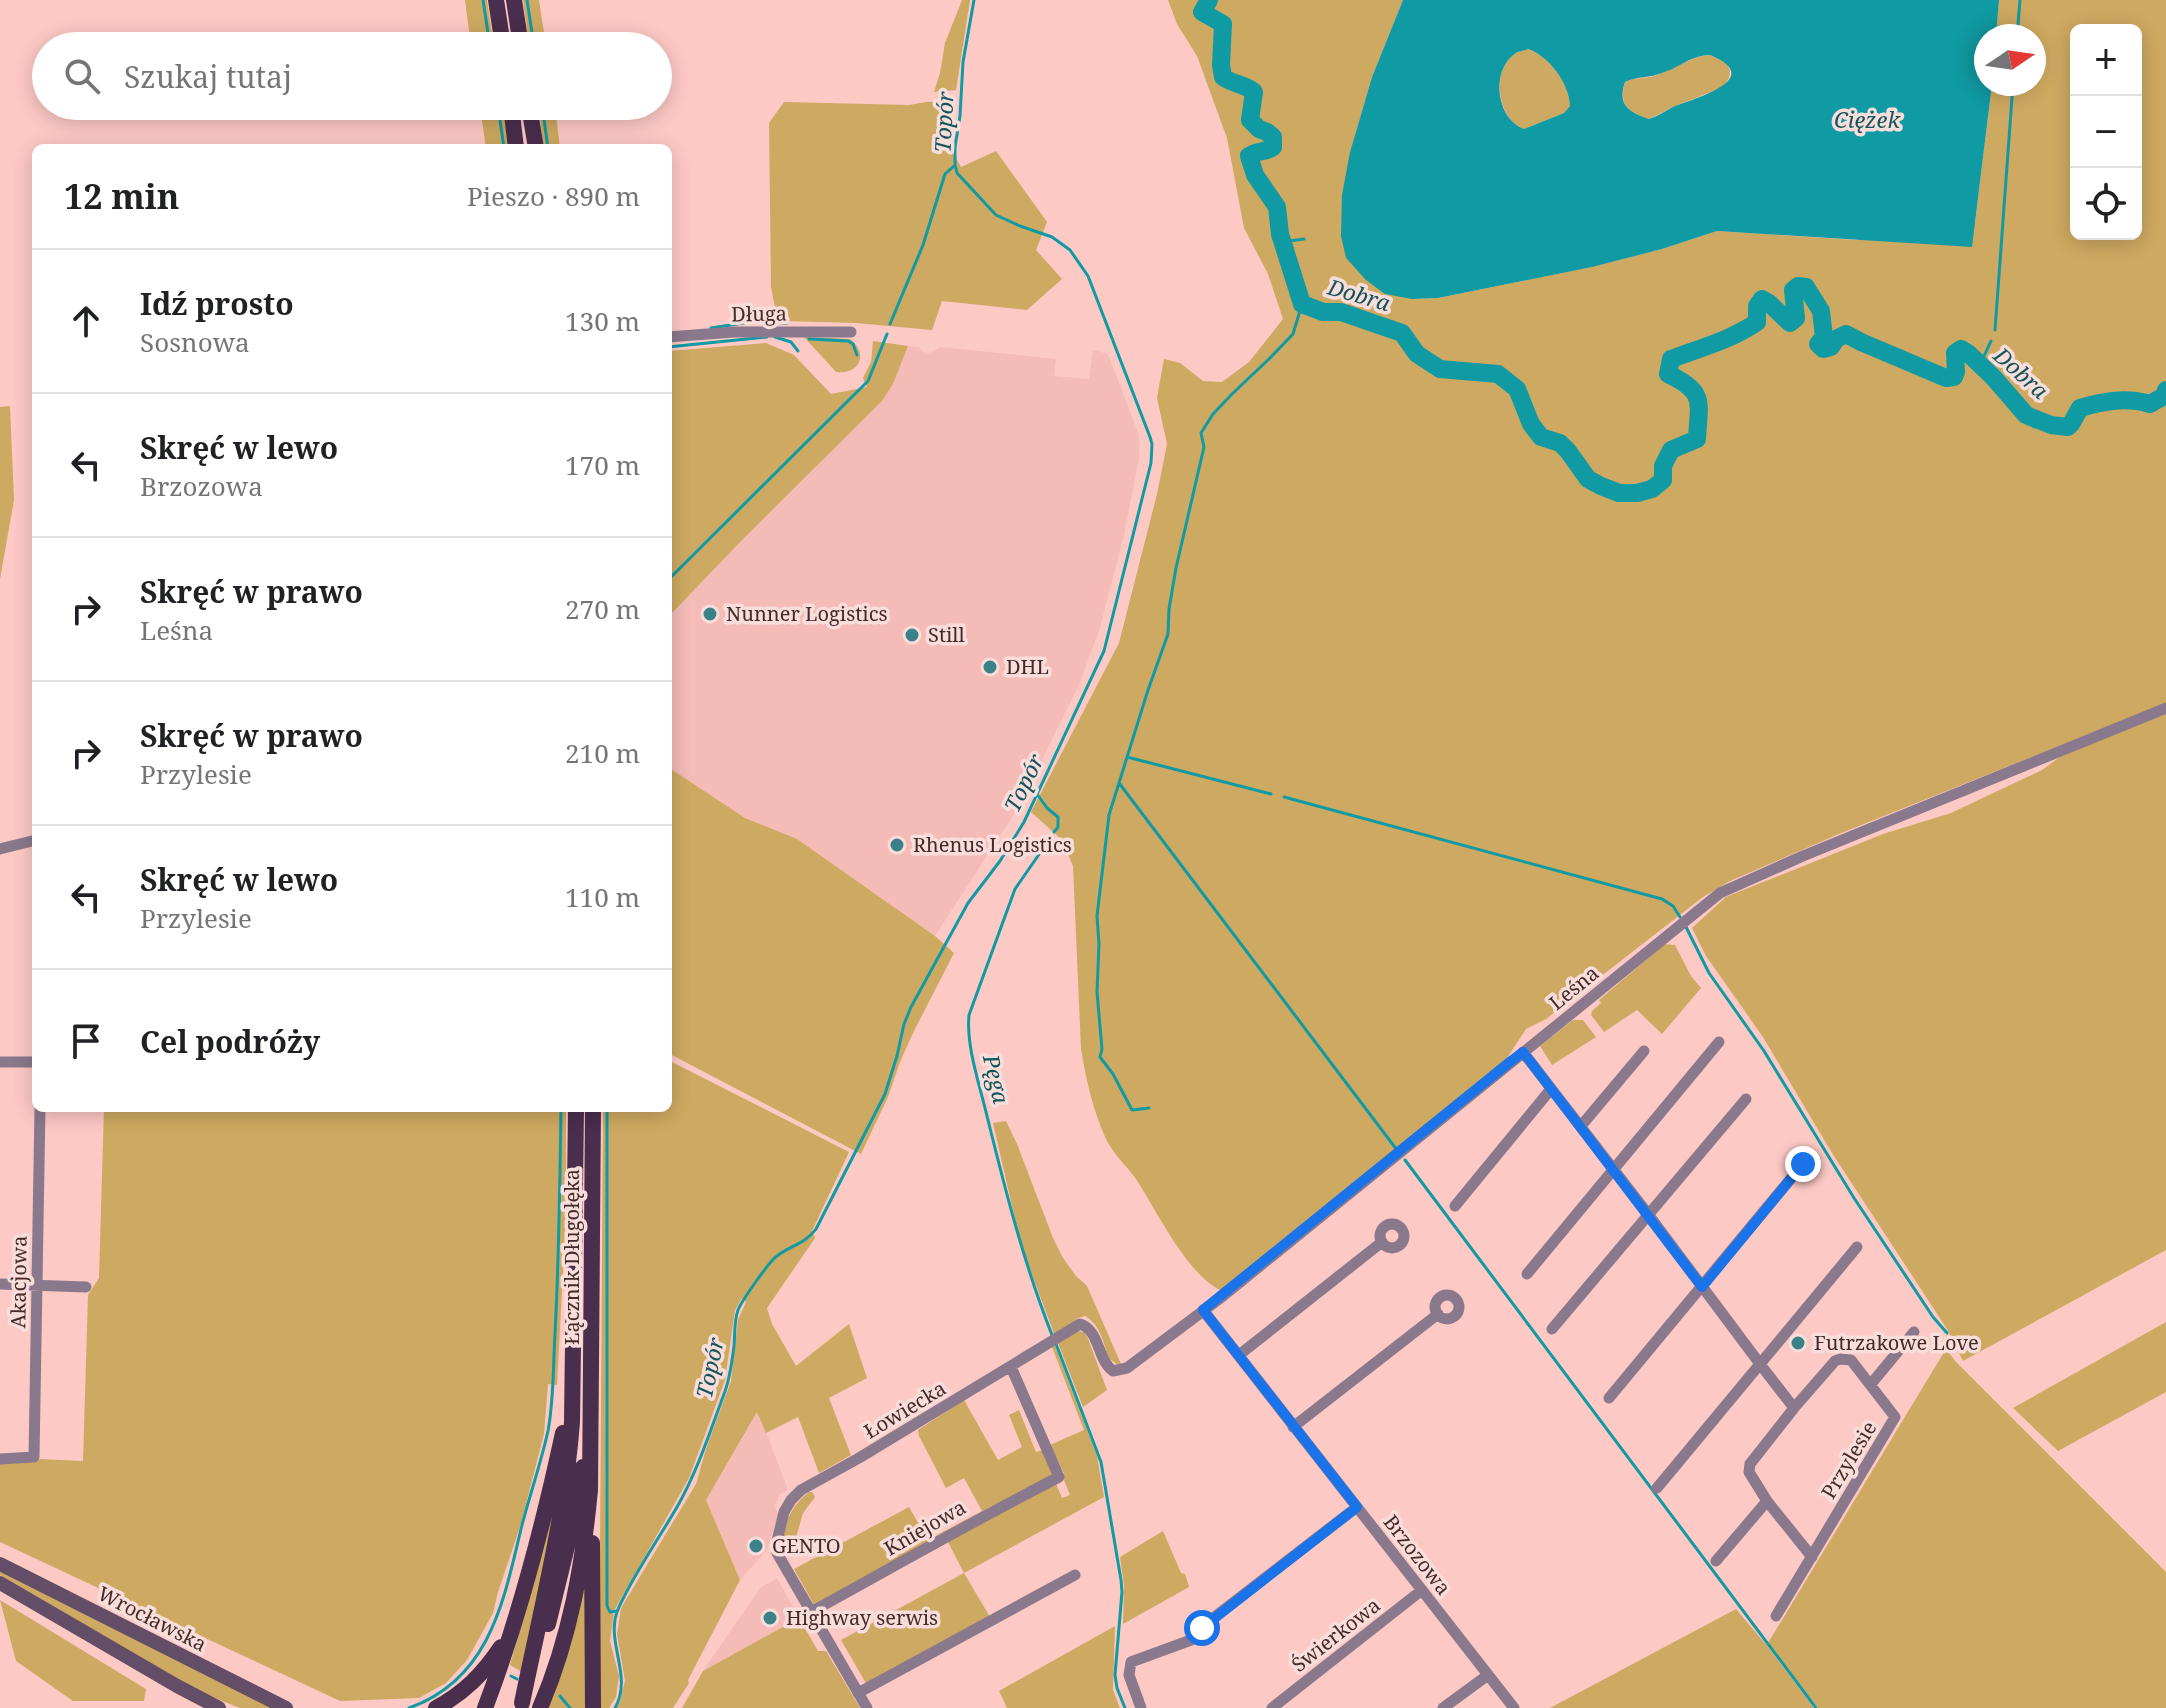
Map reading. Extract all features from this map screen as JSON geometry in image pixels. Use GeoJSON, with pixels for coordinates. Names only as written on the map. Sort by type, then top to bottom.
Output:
{"type":"FeatureCollection","features":[{"type":"Feature","properties":{"kind":"main road"},"geometry":{"type":"LineString","coordinates":[[496,0],[501,32]]}},
{"type":"Feature","properties":{"kind":"main road"},"geometry":{"type":"LineString","coordinates":[[514,0],[519,32]]}},
{"type":"Feature","properties":{"kind":"main road"},"geometry":{"type":"LineString","coordinates":[[513,120],[516,144]]}},
{"type":"Feature","properties":{"kind":"main road"},"geometry":{"type":"LineString","coordinates":[[531,120],[535,144]]}},
{"type":"Feature","properties":{"kind":"main road","name":"Łącznik Długołęka"},"geometry":{"type":"LineString","coordinates":[[572,1368],[576,1112]]}},
{"type":"Feature","properties":{"kind":"main road","name":"Łącznik Długołęka"},"geometry":{"type":"LineString","coordinates":[[591,1406],[593,1112]]}},
{"type":"Feature","properties":{"kind":"main road"},"geometry":{"type":"LineString","coordinates":[[485,1708],[513,1629],[557,1460],[566,1422],[572,1368]]}},
{"type":"Feature","properties":{"kind":"main road"},"geometry":{"type":"LineString","coordinates":[[521,1706],[565,1491],[572,1422],[572,1368]]}},
{"type":"Feature","properties":{"kind":"main road"},"geometry":{"type":"LineString","coordinates":[[521,1706],[538,1661],[561,1575],[580,1482],[591,1406]]}},
{"type":"Feature","properties":{"kind":"main road"},"geometry":{"type":"LineString","coordinates":[[591,1406],[593,1708]]}},
{"type":"Feature","properties":{"kind":"main road"},"geometry":{"type":"LineString","coordinates":[[540,1708],[559,1658],[574,1602],[590,1490]]}},
{"type":"Feature","properties":{"kind":"main road","name":"Wrocławska"},"geometry":{"type":"LineString","coordinates":[[0,1564],[286,1708]]}},
{"type":"Feature","properties":{"kind":"main road"},"geometry":{"type":"LineString","coordinates":[[0,1583],[219,1708]]}},
{"type":"Feature","properties":{"kind":"main road"},"geometry":{"type":"LineString","coordinates":[[436,1708],[464,1691],[478,1678],[513,1629]]}},
{"type":"Feature","properties":{"kind":"street","name":"Długa"},"geometry":{"type":"LineString","coordinates":[[672,337],[734,332],[851,332]]}},
{"type":"Feature","properties":{"kind":"street","name":"Leśna"},"geometry":{"type":"LineString","coordinates":[[1085,1325],[1109,1369],[1117,1371],[1127,1368],[1720,893],[2166,708]]}},
{"type":"Feature","properties":{"kind":"street"},"geometry":{"type":"LineString","coordinates":[[0,849],[32,841]]}},
{"type":"Feature","properties":{"kind":"street"},"geometry":{"type":"LineString","coordinates":[[1527,1274],[1719,1042]]}},
{"type":"Feature","properties":{"kind":"street"},"geometry":{"type":"LineString","coordinates":[[1581,1126],[1644,1051]]}},
{"type":"Feature","properties":{"kind":"street"},"geometry":{"type":"LineString","coordinates":[[1523,1052],[1794,1408]]}},
{"type":"Feature","properties":{"kind":"street"},"geometry":{"type":"LineString","coordinates":[[0,1062],[32,1062]]}},
{"type":"Feature","properties":{"kind":"street"},"geometry":{"type":"LineString","coordinates":[[1455,1206],[1551,1089]]}},
{"type":"Feature","properties":{"kind":"street"},"geometry":{"type":"LineString","coordinates":[[1552,1329],[1746,1099]]}},
{"type":"Feature","properties":{"kind":"street","name":"Akacjowa"},"geometry":{"type":"LineString","coordinates":[[0,1459],[34,1457],[40,1112]]}},
{"type":"Feature","properties":{"kind":"street"},"geometry":{"type":"LineString","coordinates":[[1609,1398],[1803,1164]]}},
{"type":"Feature","properties":{"kind":"street"},"geometry":{"type":"LineString","coordinates":[[1239,1355],[1382,1242]]}},
{"type":"Feature","properties":{"kind":"street"},"geometry":{"type":"LineString","coordinates":[[1657,1488],[1857,1247]]}},
{"type":"Feature","properties":{"kind":"street"},"geometry":{"type":"LineString","coordinates":[[0,1284],[86,1287]]}},
{"type":"Feature","properties":{"kind":"street","name":"Brzozowa"},"geometry":{"type":"LineString","coordinates":[[1203,1310],[1514,1708]]}},
{"type":"Feature","properties":{"kind":"street"},"geometry":{"type":"LineString","coordinates":[[1293,1427],[1438,1314]]}},
{"type":"Feature","properties":{"kind":"street","name":"Łowiecka"},"geometry":{"type":"LineString","coordinates":[[811,1612],[777,1553],[784,1512],[791,1500],[801,1490],[1077,1325],[1085,1325]]}},
{"type":"Feature","properties":{"kind":"street"},"geometry":{"type":"LineString","coordinates":[[1871,1384],[1914,1332]]}},
{"type":"Feature","properties":{"kind":"street","name":"Przylesie"},"geometry":{"type":"LineString","coordinates":[[1776,1616],[1812,1557],[1895,1417],[1851,1360],[1835,1361],[1794,1408],[1749,1468],[1767,1501],[1812,1557]]}},
{"type":"Feature","properties":{"kind":"street","name":"Kniejowa"},"geometry":{"type":"LineString","coordinates":[[811,1612],[1059,1477],[1011,1367]]}},
{"type":"Feature","properties":{"kind":"street"},"geometry":{"type":"LineString","coordinates":[[1716,1561],[1767,1501]]}},
{"type":"Feature","properties":{"kind":"street"},"geometry":{"type":"LineString","coordinates":[[1141,1708],[1129,1675],[1131,1662],[1191,1640],[1208,1622],[1357,1507]]}},
{"type":"Feature","properties":{"kind":"street"},"geometry":{"type":"LineString","coordinates":[[858,1693],[1075,1575]]}},
{"type":"Feature","properties":{"kind":"street","name":"Świerkowa"},"geometry":{"type":"LineString","coordinates":[[1272,1708],[1422,1590]]}},
{"type":"Feature","properties":{"kind":"street"},"geometry":{"type":"LineString","coordinates":[[811,1612],[867,1708]]}},
{"type":"Feature","properties":{"kind":"street"},"geometry":{"type":"LineString","coordinates":[[1443,1708],[1488,1675]]}},
{"type":"Feature","properties":{"kind":"shaded area"},"geometry":{"type":"Polygon","coordinates":[[[465,0],[487,0],[492,32],[469,32],[465,0]]]}},
{"type":"Feature","properties":{"kind":"shaded area"},"geometry":{"type":"Polygon","coordinates":[[[523,0],[539,0],[544,32],[527,32],[523,0]]]}},
{"type":"Feature","properties":{"kind":"shaded area"},"geometry":{"type":"Polygon","coordinates":[[[962,0],[970,0],[956,90],[934,92],[945,43],[962,0]]]}},
{"type":"Feature","properties":{"kind":"shaded area"},"geometry":{"type":"Polygon","coordinates":[[[1168,0],[1403,0],[1372,77],[1350,152],[1412,299],[1438,298],[1591,267],[1717,231],[1855,240],[1975,223],[1991,96],[2046,96],[2046,24],[1997,24],[1999,0],[2166,0],[2166,703],[1839,834],[1730,881],[1703,897],[1546,1019],[1526,1029],[1507,1058],[1222,1291],[1209,1283],[1185,1257],[1136,1179],[1109,1145],[1101,1128],[1090,1095],[1081,1049],[1073,866],[1062,840],[1031,812],[1119,643],[1167,444],[1157,398],[1164,359],[1180,363],[1203,381],[1222,382],[1249,362],[1283,319],[1268,274],[1244,228],[1227,138],[1197,56],[1177,24],[1168,0]]]}},
{"type":"Feature","properties":{"kind":"shaded area"},"geometry":{"type":"Polygon","coordinates":[[[1528,49],[1544,58],[1557,72],[1570,106],[1564,113],[1524,129],[1508,115],[1500,94],[1500,82],[1508,61],[1528,49]]]}},
{"type":"Feature","properties":{"kind":"shaded area"},"geometry":{"type":"Polygon","coordinates":[[[1710,55],[1726,63],[1730,70],[1723,87],[1649,119],[1636,114],[1624,102],[1625,82],[1658,75],[1710,55]]]}},
{"type":"Feature","properties":{"kind":"shaded area"},"geometry":{"type":"Polygon","coordinates":[[[954,101],[952,151],[961,167],[996,151],[1047,222],[1036,250],[1062,279],[1027,310],[942,301],[932,330],[856,323],[783,321],[776,313],[771,287],[769,123],[784,102],[909,105],[954,101]]]}},
{"type":"Feature","properties":{"kind":"shaded area"},"geometry":{"type":"Polygon","coordinates":[[[482,120],[505,120],[508,144],[485,144],[482,120]]]}},
{"type":"Feature","properties":{"kind":"shaded area"},"geometry":{"type":"Polygon","coordinates":[[[540,120],[557,120],[560,144],[543,144],[540,120]]]}},
{"type":"Feature","properties":{"kind":"shaded area"},"geometry":{"type":"Polygon","coordinates":[[[804,337],[850,339],[859,350],[859,362],[851,370],[836,372],[804,337]]]}},
{"type":"Feature","properties":{"kind":"shaded area"},"geometry":{"type":"Polygon","coordinates":[[[873,341],[908,346],[893,384],[882,401],[672,613],[672,351],[766,343],[794,355],[831,394],[867,387],[863,378],[871,362],[873,341]]]}},
{"type":"Feature","properties":{"kind":"shaded area"},"geometry":{"type":"Polygon","coordinates":[[[908,346],[919,347],[929,353],[941,347],[1056,359],[1054,376],[1089,379],[1093,350],[1108,354],[1139,435],[1139,459],[1124,535],[1100,628],[1079,685],[1018,808],[935,936],[797,839],[745,818],[672,770],[672,613],[882,401],[893,384],[908,346]]]}},
{"type":"Feature","properties":{"kind":"shaded area"},"geometry":{"type":"Polygon","coordinates":[[[10,406],[14,500],[0,579],[0,407],[10,406]]]}},
{"type":"Feature","properties":{"kind":"shaded area"},"geometry":{"type":"Polygon","coordinates":[[[2166,711],[2166,1250],[1963,1361],[1947,1329],[1832,1153],[1763,1037],[1706,956],[1692,928],[1726,897],[1883,834],[1951,813],[2042,770],[2060,757],[2166,711]]]}},
{"type":"Feature","properties":{"kind":"shaded area"},"geometry":{"type":"Polygon","coordinates":[[[672,770],[745,818],[797,839],[935,936],[954,953],[913,1033],[861,1154],[672,1055],[672,770]]]}},
{"type":"Feature","properties":{"kind":"shaded area"},"geometry":{"type":"Polygon","coordinates":[[[1665,944],[1675,945],[1701,988],[1662,1034],[1637,1010],[1604,1032],[1591,1015],[1601,1003],[1599,1000],[1665,944]]]}},
{"type":"Feature","properties":{"kind":"shaded area"},"geometry":{"type":"Polygon","coordinates":[[[1573,1020],[1583,1020],[1596,1037],[1552,1065],[1540,1046],[1573,1020]]]}},
{"type":"Feature","properties":{"kind":"shaded area"},"geometry":{"type":"Polygon","coordinates":[[[672,1062],[849,1152],[812,1231],[815,1238],[767,1308],[772,1324],[796,1366],[849,1324],[867,1378],[829,1398],[851,1455],[819,1473],[798,1417],[766,1433],[757,1412],[706,1500],[740,1580],[689,1683],[673,1708],[616,1708],[625,1681],[617,1634],[621,1608],[696,1484],[731,1381],[738,1320],[746,1302],[742,1298],[735,1310],[725,1380],[689,1478],[614,1611],[610,1641],[619,1676],[616,1697],[609,1708],[599,1708],[603,1112],[672,1112],[672,1062]]]}},
{"type":"Feature","properties":{"kind":"shaded area"},"geometry":{"type":"Polygon","coordinates":[[[104,1112],[566,1112],[566,1216],[557,1385],[548,1384],[544,1434],[520,1527],[493,1613],[467,1660],[446,1683],[419,1698],[340,1701],[0,1542],[0,1464],[40,1459],[83,1461],[88,1295],[99,1278],[104,1112]]]}},
{"type":"Feature","properties":{"kind":"shaded area"},"geometry":{"type":"Polygon","coordinates":[[[1006,1121],[1053,1238],[1063,1258],[1087,1286],[1121,1364],[1108,1358],[1098,1329],[1085,1316],[1055,1336],[1021,1245],[993,1123],[1006,1121]]]}},
{"type":"Feature","properties":{"kind":"shaded area"},"geometry":{"type":"Polygon","coordinates":[[[2166,1322],[2166,1392],[2058,1451],[2013,1408],[2166,1322]]]}},
{"type":"Feature","properties":{"kind":"shaded area"},"geometry":{"type":"Polygon","coordinates":[[[1076,1331],[1084,1332],[1087,1336],[1107,1390],[1083,1407],[1058,1343],[1076,1331]]]}},
{"type":"Feature","properties":{"kind":"shaded area"},"geometry":{"type":"Polygon","coordinates":[[[1055,1346],[1097,1456],[1104,1497],[964,1573],[948,1542],[818,1612],[794,1569],[909,1507],[928,1540],[982,1511],[964,1478],[946,1488],[918,1430],[964,1400],[998,1460],[1022,1447],[1009,1415],[1019,1410],[1036,1452],[1042,1450],[1062,1498],[1070,1495],[1064,1473],[1050,1445],[1084,1430],[1052,1347],[1055,1346]]]}},
{"type":"Feature","properties":{"kind":"shaded area"},"geometry":{"type":"Polygon","coordinates":[[[1946,1349],[2166,1572],[2166,1708],[1818,1708],[1768,1643],[1946,1349]]]}},
{"type":"Feature","properties":{"kind":"shaded area"},"geometry":{"type":"Polygon","coordinates":[[[758,1411],[788,1490],[780,1494],[775,1506],[778,1515],[767,1550],[740,1580],[706,1500],[758,1411]]]}},
{"type":"Feature","properties":{"kind":"shaded area"},"geometry":{"type":"Polygon","coordinates":[[[562,1476],[522,1672],[510,1665],[562,1476]]]}},
{"type":"Feature","properties":{"kind":"shaded area"},"geometry":{"type":"Polygon","coordinates":[[[809,1492],[815,1497],[803,1513],[792,1551],[783,1551],[788,1518],[809,1492]]]}},
{"type":"Feature","properties":{"kind":"shaded area"},"geometry":{"type":"Polygon","coordinates":[[[1163,1531],[1189,1587],[1123,1624],[1124,1586],[1120,1557],[1163,1531]]]}},
{"type":"Feature","properties":{"kind":"shaded area"},"geometry":{"type":"Polygon","coordinates":[[[0,1571],[272,1708],[240,1708],[202,1693],[0,1575],[0,1571]]]}},
{"type":"Feature","properties":{"kind":"shaded area"},"geometry":{"type":"Polygon","coordinates":[[[586,1572],[587,1708],[545,1708],[586,1572]]]}},
{"type":"Feature","properties":{"kind":"shaded area"},"geometry":{"type":"Polygon","coordinates":[[[964,1573],[990,1617],[867,1685],[841,1640],[964,1573]]]}},
{"type":"Feature","properties":{"kind":"shaded area"},"geometry":{"type":"Polygon","coordinates":[[[777,1578],[799,1618],[703,1671],[760,1588],[777,1578]]]}},
{"type":"Feature","properties":{"kind":"shaded area"},"geometry":{"type":"Polygon","coordinates":[[[0,1600],[146,1689],[144,1701],[73,1701],[16,1661],[0,1600]]]}},
{"type":"Feature","properties":{"kind":"shaded area"},"geometry":{"type":"Polygon","coordinates":[[[1736,1609],[1814,1708],[1550,1708],[1736,1609]]]}},
{"type":"Feature","properties":{"kind":"shaded area"},"geometry":{"type":"Polygon","coordinates":[[[799,1618],[818,1651],[826,1651],[860,1708],[682,1708],[703,1671],[799,1618]]]}},
{"type":"Feature","properties":{"kind":"shaded area"},"geometry":{"type":"Polygon","coordinates":[[[1115,1626],[1113,1690],[1120,1708],[1007,1708],[999,1691],[1115,1626]]]}},
{"type":"Feature","properties":{"kind":"water","name":"Ciężek"},"geometry":{"type":"Polygon","coordinates":[[[1403,0],[1999,0],[1997,24],[1974,24],[1974,96],[1991,96],[1972,247],[1717,231],[1592,267],[1438,298],[1412,299],[1385,294],[1366,280],[1346,258],[1341,236],[1342,195],[1350,152],[1372,77],[1403,0]],[[1528,49],[1516,53],[1502,71],[1500,82],[1502,105],[1507,115],[1524,129],[1564,113],[1570,106],[1562,80],[1550,64],[1528,49]],[[1710,55],[1696,57],[1669,71],[1625,82],[1624,102],[1636,114],[1649,119],[1720,87],[1729,80],[1731,72],[1726,64],[1710,55]]]}},
{"type":"Feature","properties":{"kind":"waterway"},"geometry":{"type":"LineString","coordinates":[[483,0],[488,32]]}},
{"type":"Feature","properties":{"kind":"waterway"},"geometry":{"type":"LineString","coordinates":[[527,0],[532,32]]}},
{"type":"Feature","properties":{"kind":"waterway","name":"Topór"},"geometry":{"type":"LineString","coordinates":[[615,1708],[621,1683],[615,1619],[632,1581],[684,1494],[703,1452],[728,1382],[738,1310],[773,1259],[808,1238],[816,1229],[885,1094],[911,1007],[968,903],[1000,861],[1024,822],[1104,651],[1151,463],[1150,437],[1088,276],[1070,250],[1052,237],[996,215],[957,173],[955,147],[963,62],[974,0]]}},
{"type":"Feature","properties":{"kind":"waterway","name":"Dobra"},"geometry":{"type":"LineString","coordinates":[[1209,0],[1202,12],[1223,24],[1223,77],[1254,92],[1250,120],[1273,137],[1273,147],[1249,156],[1255,175],[1277,207],[1280,234],[1302,304],[1323,312],[1341,312],[1402,333],[1417,354],[1440,369],[1498,374],[1517,389],[1531,424],[1541,437],[1560,443],[1588,479],[1601,486],[1619,493],[1637,493],[1652,489],[1663,480],[1663,466],[1671,450],[1697,439],[1699,415],[1698,399],[1694,392],[1668,374],[1671,359],[1726,339],[1757,322],[1757,306],[1762,299],[1790,323],[1796,318],[1793,290],[1798,286],[1806,287],[1821,311],[1824,337],[1818,344],[1823,349],[1831,347],[1836,339],[1846,334],[1946,378],[1954,377],[1955,353],[1961,349],[1994,378],[2026,415],[2051,425],[2068,427],[2080,408],[2098,403],[2124,400],[2150,404],[2164,396],[2166,390]]}},
{"type":"Feature","properties":{"kind":"waterway"},"geometry":{"type":"LineString","coordinates":[[2018,24],[2020,0]]}},
{"type":"Feature","properties":{"kind":"waterway"},"geometry":{"type":"LineString","coordinates":[[1995,330],[2012,96]]}},
{"type":"Feature","properties":{"kind":"waterway"},"geometry":{"type":"LineString","coordinates":[[500,120],[503,144]]}},
{"type":"Feature","properties":{"kind":"waterway"},"geometry":{"type":"LineString","coordinates":[[544,120],[547,144]]}},
{"type":"Feature","properties":{"kind":"waterway"},"geometry":{"type":"LineString","coordinates":[[890,324],[923,245],[945,174],[954,166]]}},
{"type":"Feature","properties":{"kind":"waterway"},"geometry":{"type":"LineString","coordinates":[[1282,242],[1304,239]]}},
{"type":"Feature","properties":{"kind":"waterway"},"geometry":{"type":"LineString","coordinates":[[1149,1108],[1132,1110],[1100,1057],[1097,916],[1109,815],[1168,634],[1176,568],[1204,447],[1201,433],[1213,414],[1293,334],[1302,304]]}},
{"type":"Feature","properties":{"kind":"waterway"},"geometry":{"type":"LineString","coordinates":[[711,328],[750,322],[787,323]]}},
{"type":"Feature","properties":{"kind":"waterway"},"geometry":{"type":"LineString","coordinates":[[672,576],[868,381],[887,334]]}},
{"type":"Feature","properties":{"kind":"waterway"},"geometry":{"type":"LineString","coordinates":[[672,347],[767,337]]}},
{"type":"Feature","properties":{"kind":"waterway"},"geometry":{"type":"LineString","coordinates":[[775,337],[791,342],[798,351]]}},
{"type":"Feature","properties":{"kind":"waterway"},"geometry":{"type":"LineString","coordinates":[[809,339],[848,341],[853,344],[857,355]]}},
{"type":"Feature","properties":{"kind":"waterway"},"geometry":{"type":"LineString","coordinates":[[1980,365],[1991,341]]}},
{"type":"Feature","properties":{"kind":"waterway"},"geometry":{"type":"LineString","coordinates":[[2034,427],[2038,420]]}},
{"type":"Feature","properties":{"kind":"waterway"},"geometry":{"type":"LineString","coordinates":[[1127,757],[1271,794]]}},
{"type":"Feature","properties":{"kind":"waterway"},"geometry":{"type":"LineString","coordinates":[[1119,783],[1397,1150]]}},
{"type":"Feature","properties":{"kind":"waterway","name":"Pęga"},"geometry":{"type":"LineString","coordinates":[[1037,794],[1058,817],[1058,827],[1054,832]]}},
{"type":"Feature","properties":{"kind":"waterway"},"geometry":{"type":"LineString","coordinates":[[1284,797],[1662,899],[1673,906],[1680,917]]}},
{"type":"Feature","properties":{"kind":"waterway","name":"Pęga"},"geometry":{"type":"LineString","coordinates":[[1049,840],[1015,889],[969,1015],[969,1039],[1008,1197],[1052,1335]]}},
{"type":"Feature","properties":{"kind":"waterway"},"geometry":{"type":"LineString","coordinates":[[1686,927],[1709,973],[1764,1051],[1854,1198],[1933,1317],[1947,1333]]}},
{"type":"Feature","properties":{"kind":"waterway"},"geometry":{"type":"LineString","coordinates":[[409,1708],[437,1695],[459,1678],[490,1633],[508,1581],[545,1443],[553,1382],[561,1112]]}},
{"type":"Feature","properties":{"kind":"waterway"},"geometry":{"type":"LineString","coordinates":[[607,1112],[607,1606],[610,1612],[617,1611]]}},
{"type":"Feature","properties":{"kind":"waterway"},"geometry":{"type":"LineString","coordinates":[[1405,1160],[1816,1708]]}},
{"type":"Feature","properties":{"kind":"waterway","name":"Pęga"},"geometry":{"type":"LineString","coordinates":[[1056,1344],[1101,1462],[1121,1580],[1115,1675],[1125,1708]]}},
{"type":"Feature","properties":{"kind":"waterway"},"geometry":{"type":"LineString","coordinates":[[511,1676],[517,1679]]}},
{"type":"Feature","properties":{"kind":"waterway"},"geometry":{"type":"LineString","coordinates":[[560,1696],[570,1708]]}},
{"type":"Feature","properties":{"kind":"place","name":"Nunner Logistics"},"geometry":{"type":"Point","coordinates":[710,614]}},
{"type":"Feature","properties":{"kind":"place","name":"Still"},"geometry":{"type":"Point","coordinates":[912,635]}},
{"type":"Feature","properties":{"kind":"place","name":"DHL"},"geometry":{"type":"Point","coordinates":[990,667]}},
{"type":"Feature","properties":{"kind":"place","name":"Rhenus Logistics"},"geometry":{"type":"Point","coordinates":[897,845]}},
{"type":"Feature","properties":{"kind":"place","name":"Futrzakowe Love"},"geometry":{"type":"Point","coordinates":[1798,1343]}},
{"type":"Feature","properties":{"kind":"place","name":"GENTO"},"geometry":{"type":"Point","coordinates":[756,1546]}},
{"type":"Feature","properties":{"kind":"place","name":"Highway serwis"},"geometry":{"type":"Point","coordinates":[770,1618]}},
{"type":"Feature","properties":{"kind":"route"},"geometry":{"type":"LineString","coordinates":[[1202,1628],[1357,1507],[1203,1310],[1511,1061],[1523,1052],[1702,1287],[1803,1164]]}}]}
